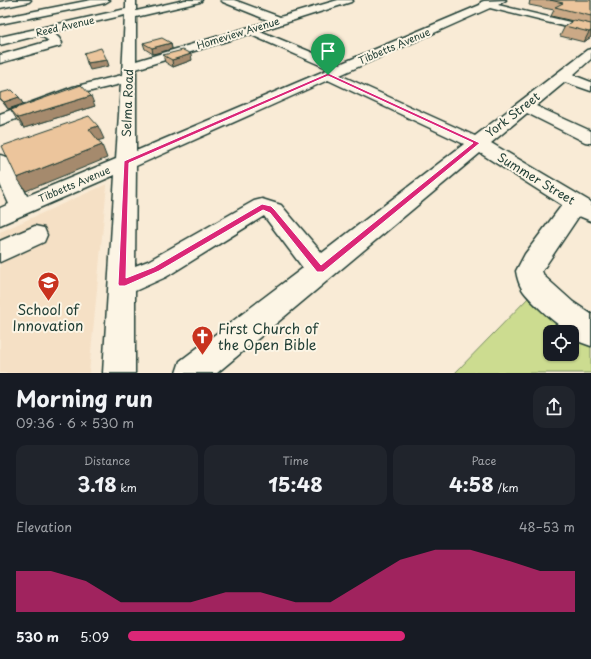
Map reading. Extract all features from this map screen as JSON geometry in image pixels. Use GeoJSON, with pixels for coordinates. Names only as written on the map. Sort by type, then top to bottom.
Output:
{"type":"FeatureCollection","features":[{"type":"Feature","properties":{"kind":"street"},"geometry":{"type":"LineString","coordinates":[[0,5],[26,0]]}},
{"type":"Feature","properties":{"kind":"street"},"geometry":{"type":"LineString","coordinates":[[0,21],[104,0]]}},
{"type":"Feature","properties":{"kind":"street","name":"Reed Avenue"},"geometry":{"type":"LineString","coordinates":[[0,41],[131,9],[197,0]]}},
{"type":"Feature","properties":{"kind":"street"},"geometry":{"type":"LineString","coordinates":[[226,0],[280,21]]}},
{"type":"Feature","properties":{"kind":"street","name":"Homeview Avenue"},"geometry":{"type":"LineString","coordinates":[[0,120],[78,90],[249,30],[348,0]]}},
{"type":"Feature","properties":{"kind":"street"},"geometry":{"type":"LineString","coordinates":[[487,2],[591,30]]}},
{"type":"Feature","properties":{"kind":"street","name":"Tibbetts Avenue"},"geometry":{"type":"LineString","coordinates":[[0,217],[334,72],[487,2]]}},
{"type":"Feature","properties":{"kind":"street","name":"Selma Road"},"geometry":{"type":"LineString","coordinates":[[119,373],[131,9]]}},
{"type":"Feature","properties":{"kind":"street","name":"Summer Street"},"geometry":{"type":"LineString","coordinates":[[249,30],[477,143],[586,208]]}},
{"type":"Feature","properties":{"kind":"street"},"geometry":{"type":"LineString","coordinates":[[0,59],[56,43],[55,40],[42,31]]}},
{"type":"Feature","properties":{"kind":"street","name":"York Street"},"geometry":{"type":"LineString","coordinates":[[192,373],[591,53]]}},
{"type":"Feature","properties":{"kind":"street"},"geometry":{"type":"LineString","coordinates":[[563,76],[591,87]]}},
{"type":"Feature","properties":{"kind":"street"},"geometry":{"type":"LineString","coordinates":[[524,106],[591,138]]}},
{"type":"Feature","properties":{"kind":"street"},"geometry":{"type":"LineString","coordinates":[[0,161],[21,207]]}},
{"type":"Feature","properties":{"kind":"street"},"geometry":{"type":"LineString","coordinates":[[122,284],[157,269],[262,207],[273,211],[320,270]]}},
{"type":"Feature","properties":{"kind":"street"},"geometry":{"type":"LineString","coordinates":[[586,208],[534,261],[529,271],[532,282],[563,311],[591,332]]}},
{"type":"Feature","properties":{"kind":"street"},"geometry":{"type":"LineString","coordinates":[[0,252],[35,235]]}},
{"type":"Feature","properties":{"kind":"shaded area","name":"School of Innovation"},"geometry":{"type":"Polygon","coordinates":[[[107,184],[89,373],[0,373],[0,232],[107,184]]]}},
{"type":"Feature","properties":{"kind":"green space"},"geometry":{"type":"Polygon","coordinates":[[[531,295],[568,325],[543,325],[543,361],[579,361],[579,333],[591,343],[591,373],[455,373],[531,295]]]}},
{"type":"Feature","properties":{"kind":"building"},"geometry":{"type":"Polygon","coordinates":[[[550,0],[591,0],[591,16],[555,7],[563,3],[550,0]]]}},
{"type":"Feature","properties":{"kind":"building"},"geometry":{"type":"Polygon","coordinates":[[[574,20],[591,24],[591,31],[589,32],[565,26],[574,20]]]}},
{"type":"Feature","properties":{"kind":"building"},"geometry":{"type":"Polygon","coordinates":[[[162,38],[171,43],[152,48],[143,43],[162,38]]]}},
{"type":"Feature","properties":{"kind":"building"},"geometry":{"type":"Polygon","coordinates":[[[101,48],[107,60],[87,63],[84,53],[101,48]]]}},
{"type":"Feature","properties":{"kind":"building"},"geometry":{"type":"Polygon","coordinates":[[[183,50],[191,54],[172,60],[163,55],[183,50]]]}},
{"type":"Feature","properties":{"kind":"building"},"geometry":{"type":"Polygon","coordinates":[[[81,85],[91,96],[18,118],[11,110],[81,85]]]}},
{"type":"Feature","properties":{"kind":"building"},"geometry":{"type":"Polygon","coordinates":[[[12,90],[19,97],[4,102],[0,98],[0,93],[12,90]]]}},
{"type":"Feature","properties":{"kind":"building"},"geometry":{"type":"Polygon","coordinates":[[[89,116],[98,126],[89,129],[102,145],[17,178],[2,146],[89,116]]]}},
{"type":"Feature","properties":{"kind":"place","name":"School of Innovation"},"geometry":{"type":"Point","coordinates":[48,302]}},
{"type":"Feature","properties":{"kind":"place","name":"First Church of the Open Bible"},"geometry":{"type":"Point","coordinates":[202,356]}},
{"type":"Feature","properties":{"kind":"route"},"geometry":{"type":"LineString","coordinates":[[328,75],[477,143],[320,270],[273,211],[262,207],[157,269],[122,284],[126,162],[328,75]]}}]}
